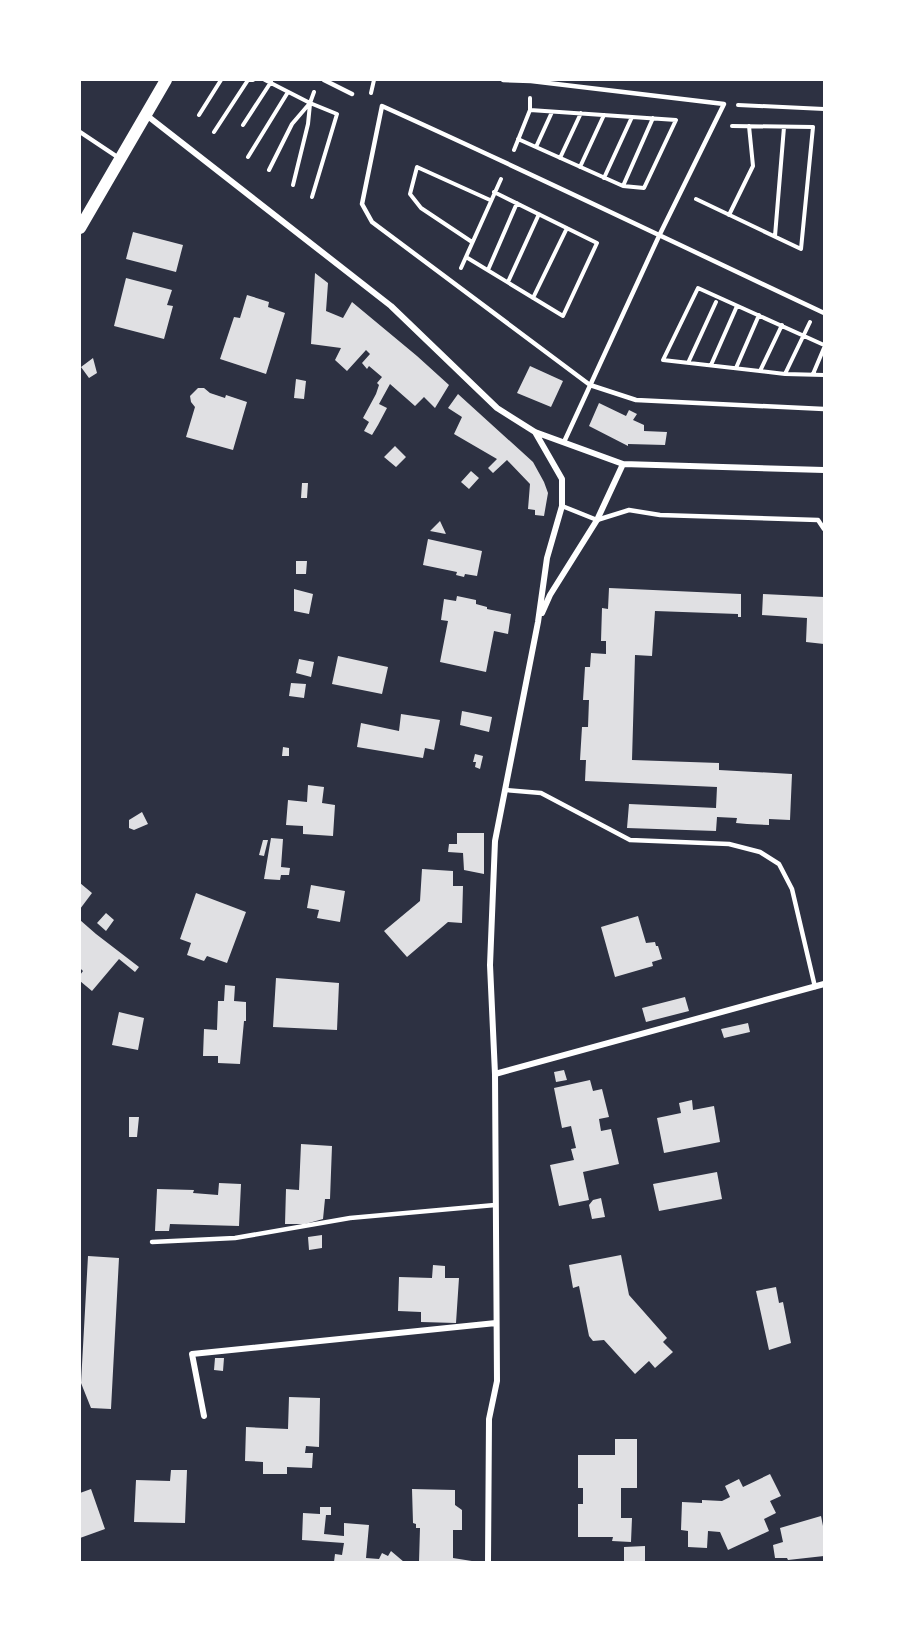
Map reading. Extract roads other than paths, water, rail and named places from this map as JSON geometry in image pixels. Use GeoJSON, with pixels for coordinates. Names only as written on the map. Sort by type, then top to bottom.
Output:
{"type":"FeatureCollection","features":[{"type":"Feature","properties":{"kind":"main road"},"geometry":{"type":"LineString","coordinates":[[80,228],[166,80]]}},
{"type":"Feature","properties":{"kind":"street"},"geometry":{"type":"LineString","coordinates":[[145,114],[391,306],[497,408],[535,432],[624,464],[825,470]]}},
{"type":"Feature","properties":{"kind":"street"},"geometry":{"type":"LineString","coordinates":[[488,1563],[489,1419],[497,1381],[495,1074],[490,965],[495,841],[538,622],[547,558],[562,506],[562,479],[535,432]]}},
{"type":"Feature","properties":{"kind":"street"},"geometry":{"type":"LineString","coordinates":[[538,622],[550,595],[597,520],[624,464]]}},
{"type":"Feature","properties":{"kind":"street"},"geometry":{"type":"LineString","coordinates":[[495,1074],[825,984]]}},
{"type":"Feature","properties":{"kind":"street"},"geometry":{"type":"LineString","coordinates":[[204,1416],[192,1354],[496,1323]]}},
{"type":"Feature","properties":{"kind":"lane"},"geometry":{"type":"LineString","coordinates":[[324,80],[352,94]]}},
{"type":"Feature","properties":{"kind":"lane"},"geometry":{"type":"LineString","coordinates":[[503,80],[531,81],[724,104],[659,236],[564,442]]}},
{"type":"Feature","properties":{"kind":"lane"},"geometry":{"type":"LineString","coordinates":[[825,313],[382,106],[362,204],[372,222],[453,285],[590,385],[636,399],[825,409]]}},
{"type":"Feature","properties":{"kind":"lane"},"geometry":{"type":"LineString","coordinates":[[80,132],[119,158]]}},
{"type":"Feature","properties":{"kind":"lane"},"geometry":{"type":"LineString","coordinates":[[562,506],[597,520],[629,510],[660,515],[818,520],[825,529]]}},
{"type":"Feature","properties":{"kind":"lane"},"geometry":{"type":"LineString","coordinates":[[506,790],[541,793],[630,840],[729,844],[759,852],[779,864],[792,889],[815,987]]}},
{"type":"Feature","properties":{"kind":"lane"},"geometry":{"type":"LineString","coordinates":[[152,1242],[235,1238],[350,1218],[495,1205]]}}]}
